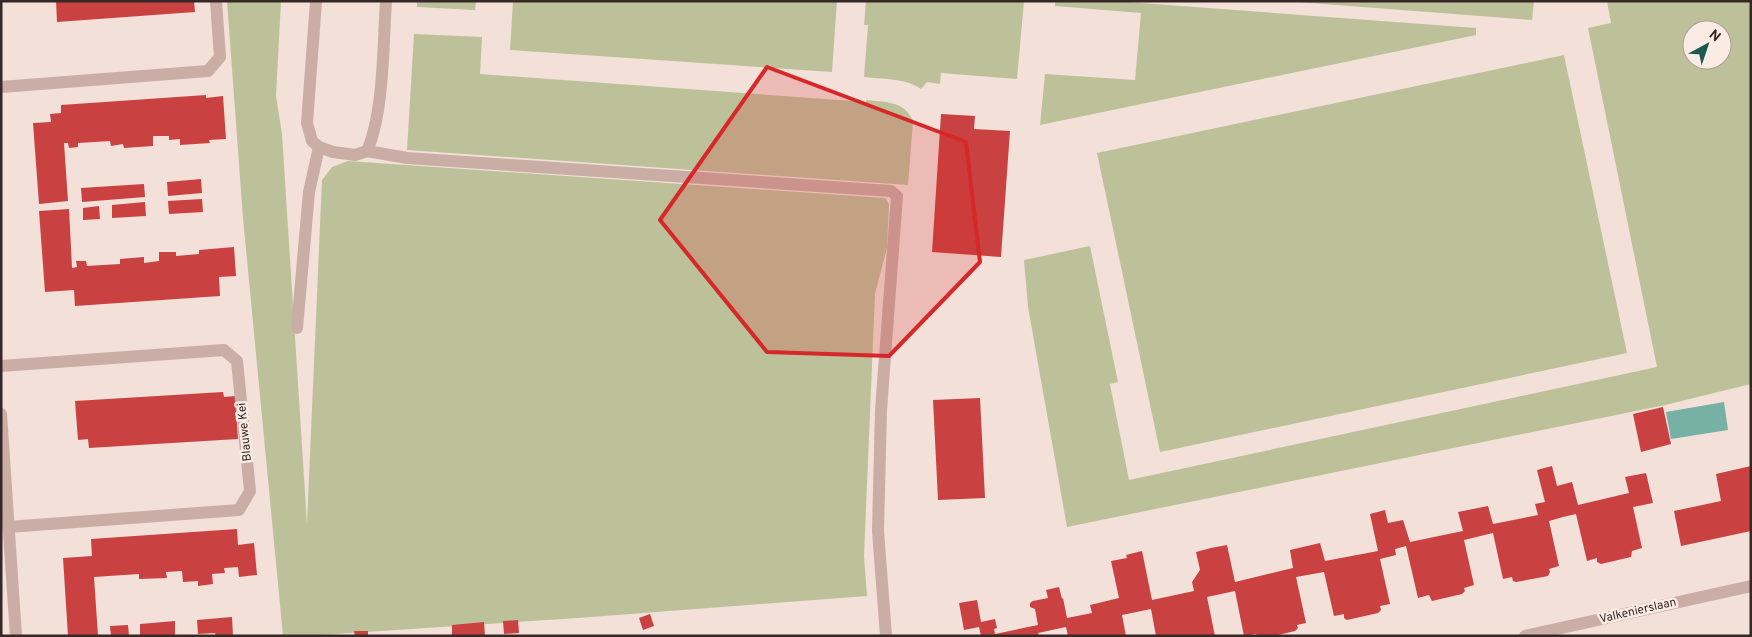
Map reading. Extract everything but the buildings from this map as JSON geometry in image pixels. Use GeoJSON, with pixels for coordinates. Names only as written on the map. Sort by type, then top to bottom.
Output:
{"type":"FeatureCollection","features":[{"type":"Feature","properties":{"kind":"street"},"geometry":{"type":"LineString","coordinates":[[1,87],[208,71],[220,57],[216,1]]}},
{"type":"Feature","properties":{"kind":"street"},"geometry":{"type":"LineString","coordinates":[[316,1],[307,123],[312,141],[319,147],[333,152],[355,155],[367,151],[407,158],[891,191],[897,196],[881,410],[879,475],[878,531],[886,636]]}},
{"type":"Feature","properties":{"kind":"street"},"geometry":{"type":"LineString","coordinates":[[367,151],[373,138],[379,96],[386,1]]}},
{"type":"Feature","properties":{"kind":"street"},"geometry":{"type":"LineString","coordinates":[[297,328],[309,192],[319,147]]}},
{"type":"Feature","properties":{"kind":"street","name":"Blauwe Kei"},"geometry":{"type":"LineString","coordinates":[[1,366],[224,350],[237,361],[250,491],[239,510],[8,527]]}},
{"type":"Feature","properties":{"kind":"street"},"geometry":{"type":"LineString","coordinates":[[1,414],[16,636]]}},
{"type":"Feature","properties":{"kind":"street","name":"Valkenierslaan"},"geometry":{"type":"LineString","coordinates":[[1525,636],[1751,586]]}},
{"type":"Feature","properties":{"kind":"highlighted area"},"geometry":{"type":"Polygon","coordinates":[[[767,67],[966,142],[980,262],[889,356],[767,352],[660,220],[767,67]]]}},
{"type":"Feature","properties":{"kind":"green space"},"geometry":{"type":"Polygon","coordinates":[[[227,1],[281,1],[276,96],[282,134],[307,524],[322,180],[332,167],[348,161],[885,198],[889,204],[887,248],[875,294],[864,556],[867,596],[578,618],[283,636],[243,218],[227,1]]]}},
{"type":"Feature","properties":{"kind":"green space"},"geometry":{"type":"Polygon","coordinates":[[[417,1],[476,1],[475,10],[417,7],[417,1]]]}},
{"type":"Feature","properties":{"kind":"green space"},"geometry":{"type":"Polygon","coordinates":[[[513,1],[837,1],[832,72],[510,50],[513,1]]]}},
{"type":"Feature","properties":{"kind":"green space"},"geometry":{"type":"Polygon","coordinates":[[[866,1],[1024,1],[1017,79],[941,73],[940,84],[927,82],[921,89],[901,81],[864,77],[868,25],[864,25],[866,1]]]}},
{"type":"Feature","properties":{"kind":"green space"},"geometry":{"type":"Polygon","coordinates":[[[1055,1],[1114,1],[1476,28],[1476,35],[1040,125],[1045,74],[1135,80],[1141,13],[1055,6],[1055,1]]]}},
{"type":"Feature","properties":{"kind":"green space"},"geometry":{"type":"Polygon","coordinates":[[[1284,1],[1534,1],[1532,20],[1284,1]]]}},
{"type":"Feature","properties":{"kind":"green space"},"geometry":{"type":"Polygon","coordinates":[[[1607,1],[1751,1],[1751,384],[1665,405],[1067,527],[1028,307],[1024,260],[1090,246],[1118,382],[1110,384],[1129,480],[1657,367],[1588,28],[1611,23],[1607,1]]]}},
{"type":"Feature","properties":{"kind":"green space"},"geometry":{"type":"Polygon","coordinates":[[[414,34],[482,37],[480,74],[866,102],[866,100],[880,101],[894,104],[905,110],[913,121],[908,185],[407,150],[414,34]]]}},
{"type":"Feature","properties":{"kind":"green space"},"geometry":{"type":"Polygon","coordinates":[[[1564,55],[1627,353],[1160,452],[1097,153],[1564,55]]]}},
{"type":"Feature","properties":{"kind":"water"},"geometry":{"type":"Polygon","coordinates":[[[1724,402],[1728,430],[1671,439],[1666,412],[1724,402]]]}}]}
